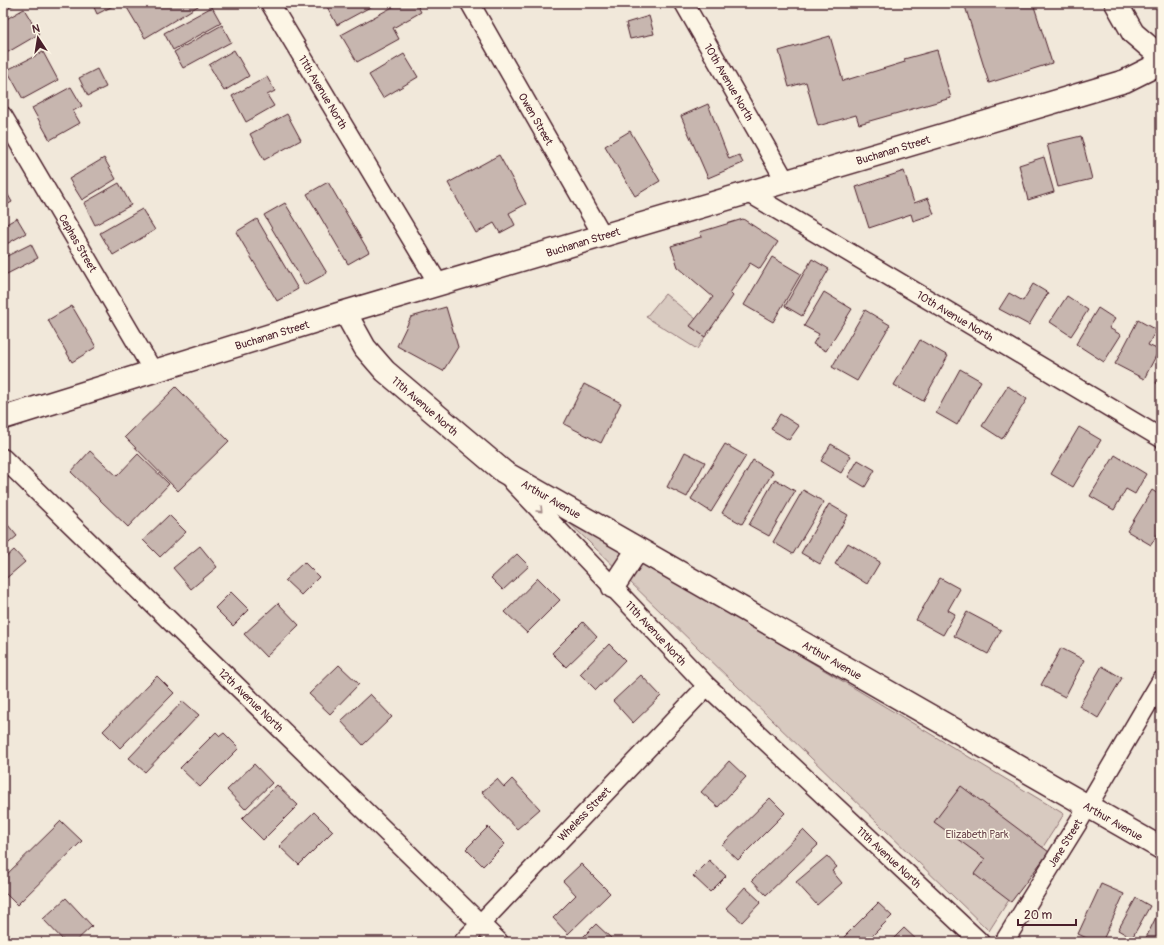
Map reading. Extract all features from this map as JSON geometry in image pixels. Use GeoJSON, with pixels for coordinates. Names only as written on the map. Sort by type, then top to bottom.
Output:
{"type":"FeatureCollection","features":[{"type":"Feature","properties":{"kind":"street","name":"11th Avenue North"},"geometry":{"type":"LineString","coordinates":[[270,3],[439,285]]}},
{"type":"Feature","properties":{"kind":"street","name":"Owen Street"},"geometry":{"type":"LineString","coordinates":[[470,3],[603,236]]}},
{"type":"Feature","properties":{"kind":"street","name":"10th Avenue North"},"geometry":{"type":"LineString","coordinates":[[684,3],[786,182]]}},
{"type":"Feature","properties":{"kind":"street"},"geometry":{"type":"LineString","coordinates":[[1116,3],[1133,33],[1161,56]]}},
{"type":"Feature","properties":{"kind":"street","name":"Buchanan Street"},"geometry":{"type":"LineString","coordinates":[[3,418],[345,312],[1125,81],[1161,63]]}},
{"type":"Feature","properties":{"kind":"street","name":"Cephas Street"},"geometry":{"type":"LineString","coordinates":[[3,116],[153,371]]}},
{"type":"Feature","properties":{"kind":"street","name":"10th Avenue North"},"geometry":{"type":"LineString","coordinates":[[749,193],[1161,438]]}},
{"type":"Feature","properties":{"kind":"street","name":"11th Avenue North"},"geometry":{"type":"LineString","coordinates":[[345,312],[365,348],[385,371],[504,472],[707,686],[980,942]]}},
{"type":"Feature","properties":{"kind":"street","name":"12th Avenue North"},"geometry":{"type":"LineString","coordinates":[[3,458],[499,942]]}},
{"type":"Feature","properties":{"kind":"street","name":"Arthur Avenue"},"geometry":{"type":"LineString","coordinates":[[504,472],[1161,848]]}},
{"type":"Feature","properties":{"kind":"street"},"geometry":{"type":"LineString","coordinates":[[613,587],[638,549]]}},
{"type":"Feature","properties":{"kind":"street","name":"Jane Street"},"geometry":{"type":"LineString","coordinates":[[1004,942],[1088,806],[1161,681]]}},
{"type":"Feature","properties":{"kind":"street","name":"Wheless Street"},"geometry":{"type":"LineString","coordinates":[[463,942],[707,686]]}},
{"type":"Feature","properties":{"kind":"green space"},"geometry":{"type":"Polygon","coordinates":[[[665,294],[696,319],[690,326],[705,337],[697,349],[646,317],[665,294]]]}},
{"type":"Feature","properties":{"kind":"green space","name":"Elizabeth Park"},"geometry":{"type":"Polygon","coordinates":[[[554,508],[1064,814],[989,931],[554,508]]]}},
{"type":"Feature","properties":{"kind":"building"},"geometry":{"type":"Polygon","coordinates":[[[3,3],[17,3],[3,11],[3,3]]]}},
{"type":"Feature","properties":{"kind":"building"},"geometry":{"type":"Polygon","coordinates":[[[92,3],[114,3],[115,5],[97,14],[92,3]]]}},
{"type":"Feature","properties":{"kind":"building"},"geometry":{"type":"Polygon","coordinates":[[[132,3],[203,3],[145,38],[126,6],[132,3]]]}},
{"type":"Feature","properties":{"kind":"building"},"geometry":{"type":"Polygon","coordinates":[[[325,3],[373,3],[374,5],[337,25],[325,3]]]}},
{"type":"Feature","properties":{"kind":"building"},"geometry":{"type":"Polygon","coordinates":[[[400,3],[416,3],[421,12],[393,28],[399,39],[357,62],[341,35],[400,3]]]}},
{"type":"Feature","properties":{"kind":"building"},"geometry":{"type":"Polygon","coordinates":[[[964,3],[1033,3],[1052,63],[989,83],[964,3]]]}},
{"type":"Feature","properties":{"kind":"building"},"geometry":{"type":"Polygon","coordinates":[[[212,7],[221,23],[173,50],[164,33],[212,7]]]}},
{"type":"Feature","properties":{"kind":"building"},"geometry":{"type":"Polygon","coordinates":[[[24,9],[39,34],[3,55],[3,21],[24,9]]]}},
{"type":"Feature","properties":{"kind":"building"},"geometry":{"type":"Polygon","coordinates":[[[649,16],[654,34],[630,39],[626,23],[649,16]]]}},
{"type":"Feature","properties":{"kind":"building"},"geometry":{"type":"Polygon","coordinates":[[[222,25],[231,42],[183,68],[174,52],[222,25]]]}},
{"type":"Feature","properties":{"kind":"building"},"geometry":{"type":"Polygon","coordinates":[[[830,36],[843,81],[905,62],[904,59],[937,50],[951,98],[859,124],[856,115],[818,126],[806,82],[789,87],[779,51],[830,36]]]}},
{"type":"Feature","properties":{"kind":"building"},"geometry":{"type":"Polygon","coordinates":[[[234,50],[249,76],[224,91],[209,65],[234,50]]]}},
{"type":"Feature","properties":{"kind":"building"},"geometry":{"type":"Polygon","coordinates":[[[43,52],[58,80],[23,99],[7,70],[43,52]]]}},
{"type":"Feature","properties":{"kind":"building"},"geometry":{"type":"Polygon","coordinates":[[[404,54],[418,77],[383,98],[369,75],[404,54]]]}},
{"type":"Feature","properties":{"kind":"building"},"geometry":{"type":"Polygon","coordinates":[[[97,69],[106,87],[88,96],[79,78],[97,69]]]}},
{"type":"Feature","properties":{"kind":"building"},"geometry":{"type":"Polygon","coordinates":[[[267,77],[275,91],[267,95],[274,106],[246,122],[232,96],[267,77]]]}},
{"type":"Feature","properties":{"kind":"building"},"geometry":{"type":"Polygon","coordinates":[[[71,87],[82,106],[73,111],[80,123],[50,140],[32,108],[71,87]]]}},
{"type":"Feature","properties":{"kind":"building"},"geometry":{"type":"Polygon","coordinates":[[[708,104],[729,159],[739,155],[743,163],[708,178],[681,116],[708,104]]]}},
{"type":"Feature","properties":{"kind":"building"},"geometry":{"type":"Polygon","coordinates":[[[287,114],[301,140],[264,160],[250,134],[287,114]]]}},
{"type":"Feature","properties":{"kind":"building"},"geometry":{"type":"Polygon","coordinates":[[[630,131],[660,181],[635,196],[605,146],[630,131]]]}},
{"type":"Feature","properties":{"kind":"building"},"geometry":{"type":"Polygon","coordinates":[[[1081,136],[1092,179],[1058,187],[1047,144],[1081,136]]]}},
{"type":"Feature","properties":{"kind":"building"},"geometry":{"type":"Polygon","coordinates":[[[499,155],[526,204],[509,213],[515,225],[500,233],[494,223],[476,233],[448,183],[499,155]]]}},
{"type":"Feature","properties":{"kind":"building"},"geometry":{"type":"Polygon","coordinates":[[[1044,157],[1054,192],[1028,200],[1019,165],[1044,157]]]}},
{"type":"Feature","properties":{"kind":"building"},"geometry":{"type":"Polygon","coordinates":[[[104,158],[116,179],[82,200],[69,179],[104,158]]]}},
{"type":"Feature","properties":{"kind":"building"},"geometry":{"type":"Polygon","coordinates":[[[904,171],[914,203],[928,198],[934,214],[913,221],[911,214],[869,228],[856,187],[904,171]]]}},
{"type":"Feature","properties":{"kind":"building"},"geometry":{"type":"Polygon","coordinates":[[[328,182],[369,252],[348,264],[307,194],[328,182]]]}},
{"type":"Feature","properties":{"kind":"building"},"geometry":{"type":"Polygon","coordinates":[[[119,183],[131,205],[95,225],[84,203],[119,183]]]}},
{"type":"Feature","properties":{"kind":"building"},"geometry":{"type":"Polygon","coordinates":[[[3,186],[12,202],[3,207],[3,186]]]}},
{"type":"Feature","properties":{"kind":"building"},"geometry":{"type":"Polygon","coordinates":[[[285,203],[327,273],[305,285],[264,215],[285,203]]]}},
{"type":"Feature","properties":{"kind":"building"},"geometry":{"type":"Polygon","coordinates":[[[142,209],[155,230],[113,255],[100,233],[142,209]]]}},
{"type":"Feature","properties":{"kind":"building"},"geometry":{"type":"Polygon","coordinates":[[[17,218],[26,233],[3,246],[3,226],[17,218]]]}},
{"type":"Feature","properties":{"kind":"building"},"geometry":{"type":"Polygon","coordinates":[[[257,219],[298,289],[277,301],[236,232],[257,219]]]}},
{"type":"Feature","properties":{"kind":"building"},"geometry":{"type":"Polygon","coordinates":[[[743,219],[778,242],[760,269],[750,263],[730,293],[733,296],[705,337],[690,326],[713,297],[678,267],[671,246],[701,237],[700,232],[743,219]]]}},
{"type":"Feature","properties":{"kind":"building"},"geometry":{"type":"Polygon","coordinates":[[[31,244],[38,258],[3,276],[3,258],[31,244]]]}},
{"type":"Feature","properties":{"kind":"building"},"geometry":{"type":"Polygon","coordinates":[[[772,257],[801,274],[773,322],[744,305],[772,257]]]}},
{"type":"Feature","properties":{"kind":"building"},"geometry":{"type":"Polygon","coordinates":[[[812,259],[829,269],[802,316],[785,306],[812,259]]]}},
{"type":"Feature","properties":{"kind":"building"},"geometry":{"type":"Polygon","coordinates":[[[1033,284],[1048,293],[1029,325],[999,309],[1009,293],[1023,301],[1033,284]]]}},
{"type":"Feature","properties":{"kind":"building"},"geometry":{"type":"Polygon","coordinates":[[[824,292],[852,309],[826,351],[813,344],[819,334],[804,326],[824,292]]]}},
{"type":"Feature","properties":{"kind":"building"},"geometry":{"type":"Polygon","coordinates":[[[1067,296],[1088,310],[1071,336],[1050,322],[1067,296]]]}},
{"type":"Feature","properties":{"kind":"building"},"geometry":{"type":"Polygon","coordinates":[[[72,306],[96,347],[72,362],[48,320],[72,306]]]}},
{"type":"Feature","properties":{"kind":"building"},"geometry":{"type":"Polygon","coordinates":[[[446,307],[458,347],[443,371],[397,346],[411,317],[446,307]]]}},
{"type":"Feature","properties":{"kind":"building"},"geometry":{"type":"Polygon","coordinates":[[[1098,308],[1115,319],[1109,328],[1121,335],[1104,362],[1076,344],[1098,308]]]}},
{"type":"Feature","properties":{"kind":"building"},"geometry":{"type":"Polygon","coordinates":[[[865,310],[890,325],[857,381],[832,367],[865,310]]]}},
{"type":"Feature","properties":{"kind":"building"},"geometry":{"type":"Polygon","coordinates":[[[1138,320],[1156,330],[1148,345],[1159,350],[1144,379],[1115,364],[1138,320]]]}},
{"type":"Feature","properties":{"kind":"building"},"geometry":{"type":"Polygon","coordinates":[[[920,340],[948,356],[923,401],[894,385],[920,340]]]}},
{"type":"Feature","properties":{"kind":"building"},"geometry":{"type":"Polygon","coordinates":[[[960,369],[981,381],[957,425],[936,413],[960,369]]]}},
{"type":"Feature","properties":{"kind":"building"},"geometry":{"type":"Polygon","coordinates":[[[1161,374],[1161,386],[1156,383],[1161,374]]]}},
{"type":"Feature","properties":{"kind":"building"},"geometry":{"type":"Polygon","coordinates":[[[584,384],[621,403],[601,443],[564,424],[584,384]]]}},
{"type":"Feature","properties":{"kind":"building"},"geometry":{"type":"Polygon","coordinates":[[[1008,386],[1027,399],[1002,439],[982,426],[1008,386]]]}},
{"type":"Feature","properties":{"kind":"building"},"geometry":{"type":"Polygon","coordinates":[[[176,387],[229,441],[178,491],[125,437],[176,387]]]}},
{"type":"Feature","properties":{"kind":"building"},"geometry":{"type":"Polygon","coordinates":[[[780,414],[799,426],[789,440],[771,429],[780,414]]]}},
{"type":"Feature","properties":{"kind":"building"},"geometry":{"type":"Polygon","coordinates":[[[1079,427],[1101,440],[1073,487],[1051,474],[1079,427]]]}},
{"type":"Feature","properties":{"kind":"building"},"geometry":{"type":"Polygon","coordinates":[[[725,444],[746,456],[711,512],[691,499],[725,444]]]}},
{"type":"Feature","properties":{"kind":"building"},"geometry":{"type":"Polygon","coordinates":[[[831,444],[851,456],[841,473],[821,461],[831,444]]]}},
{"type":"Feature","properties":{"kind":"building"},"geometry":{"type":"Polygon","coordinates":[[[90,451],[117,476],[138,454],[169,484],[128,527],[71,472],[90,451]]]}},
{"type":"Feature","properties":{"kind":"building"},"geometry":{"type":"Polygon","coordinates":[[[685,452],[705,462],[687,497],[667,487],[685,452]]]}},
{"type":"Feature","properties":{"kind":"building"},"geometry":{"type":"Polygon","coordinates":[[[1115,455],[1146,474],[1135,494],[1126,489],[1114,510],[1090,496],[1115,455]]]}},
{"type":"Feature","properties":{"kind":"building"},"geometry":{"type":"Polygon","coordinates":[[[753,460],[773,472],[742,524],[722,513],[753,460]]]}},
{"type":"Feature","properties":{"kind":"building"},"geometry":{"type":"Polygon","coordinates":[[[858,460],[875,470],[865,487],[848,477],[858,460]]]}},
{"type":"Feature","properties":{"kind":"building"},"geometry":{"type":"Polygon","coordinates":[[[775,479],[795,491],[769,536],[749,525],[775,479]]]}},
{"type":"Feature","properties":{"kind":"building"},"geometry":{"type":"Polygon","coordinates":[[[803,490],[824,502],[793,554],[773,542],[803,490]]]}},
{"type":"Feature","properties":{"kind":"building"},"geometry":{"type":"Polygon","coordinates":[[[1152,490],[1161,496],[1161,528],[1151,545],[1127,531],[1152,490]]]}},
{"type":"Feature","properties":{"kind":"building"},"geometry":{"type":"Polygon","coordinates":[[[829,504],[848,515],[820,564],[801,553],[829,504]]]}},
{"type":"Feature","properties":{"kind":"building"},"geometry":{"type":"Polygon","coordinates":[[[169,515],[186,532],[160,557],[143,540],[169,515]]]}},
{"type":"Feature","properties":{"kind":"building"},"geometry":{"type":"Polygon","coordinates":[[[3,519],[17,536],[3,548],[3,519]]]}},
{"type":"Feature","properties":{"kind":"building"},"geometry":{"type":"Polygon","coordinates":[[[848,543],[880,562],[867,584],[835,564],[848,543]]]}},
{"type":"Feature","properties":{"kind":"building"},"geometry":{"type":"Polygon","coordinates":[[[200,546],[217,567],[191,589],[173,568],[200,546]]]}},
{"type":"Feature","properties":{"kind":"building"},"geometry":{"type":"Polygon","coordinates":[[[14,550],[25,562],[3,581],[3,560],[14,550]]]}},
{"type":"Feature","properties":{"kind":"building"},"geometry":{"type":"Polygon","coordinates":[[[517,554],[529,566],[503,590],[491,578],[517,554]]]}},
{"type":"Feature","properties":{"kind":"building"},"geometry":{"type":"Polygon","coordinates":[[[304,562],[319,577],[301,595],[285,580],[304,562]]]}},
{"type":"Feature","properties":{"kind":"building"},"geometry":{"type":"Polygon","coordinates":[[[538,578],[560,600],[527,633],[505,612],[538,578]]]}},
{"type":"Feature","properties":{"kind":"building"},"geometry":{"type":"Polygon","coordinates":[[[940,578],[960,589],[948,610],[955,614],[943,635],[916,620],[940,578]]]}},
{"type":"Feature","properties":{"kind":"building"},"geometry":{"type":"Polygon","coordinates":[[[231,592],[249,610],[233,626],[215,608],[231,592]]]}},
{"type":"Feature","properties":{"kind":"building"},"geometry":{"type":"Polygon","coordinates":[[[278,603],[299,625],[266,657],[244,634],[278,603]]]}},
{"type":"Feature","properties":{"kind":"building"},"geometry":{"type":"Polygon","coordinates":[[[967,612],[1001,630],[988,654],[954,636],[967,612]]]}},
{"type":"Feature","properties":{"kind":"building"},"geometry":{"type":"Polygon","coordinates":[[[583,622],[597,637],[566,667],[552,653],[583,622]]]}},
{"type":"Feature","properties":{"kind":"building"},"geometry":{"type":"Polygon","coordinates":[[[609,644],[625,660],[596,690],[580,674],[609,644]]]}},
{"type":"Feature","properties":{"kind":"building"},"geometry":{"type":"Polygon","coordinates":[[[1061,648],[1084,660],[1065,697],[1041,685],[1061,648]]]}},
{"type":"Feature","properties":{"kind":"building"},"geometry":{"type":"Polygon","coordinates":[[[339,665],[359,684],[330,714],[309,694],[339,665]]]}},
{"type":"Feature","properties":{"kind":"building"},"geometry":{"type":"Polygon","coordinates":[[[1102,666],[1122,678],[1098,718],[1079,706],[1102,666]]]}},
{"type":"Feature","properties":{"kind":"building"},"geometry":{"type":"Polygon","coordinates":[[[641,675],[661,696],[633,723],[613,701],[641,675]]]}},
{"type":"Feature","properties":{"kind":"building"},"geometry":{"type":"Polygon","coordinates":[[[157,676],[174,693],[120,748],[103,731],[157,676]]]}},
{"type":"Feature","properties":{"kind":"building"},"geometry":{"type":"Polygon","coordinates":[[[370,694],[392,717],[363,745],[341,721],[370,694]]]}},
{"type":"Feature","properties":{"kind":"building"},"geometry":{"type":"Polygon","coordinates":[[[183,701],[199,715],[145,772],[129,758],[183,701]]]}},
{"type":"Feature","properties":{"kind":"building"},"geometry":{"type":"Polygon","coordinates":[[[216,732],[220,736],[224,733],[239,748],[200,787],[180,768],[216,732]]]}},
{"type":"Feature","properties":{"kind":"building"},"geometry":{"type":"Polygon","coordinates":[[[729,761],[746,777],[718,807],[701,792],[729,761]]]}},
{"type":"Feature","properties":{"kind":"building"},"geometry":{"type":"Polygon","coordinates":[[[254,764],[272,783],[245,809],[227,790],[254,764]]]}},
{"type":"Feature","properties":{"kind":"building"},"geometry":{"type":"Polygon","coordinates":[[[497,779],[504,787],[512,779],[540,809],[517,829],[482,792],[497,779]]]}},
{"type":"Feature","properties":{"kind":"building"},"geometry":{"type":"Polygon","coordinates":[[[277,785],[298,805],[263,840],[242,819],[277,785]]]}},
{"type":"Feature","properties":{"kind":"building"},"geometry":{"type":"Polygon","coordinates":[[[961,786],[1049,852],[1011,902],[974,874],[985,859],[934,822],[961,786]]]}},
{"type":"Feature","properties":{"kind":"building"},"geometry":{"type":"Polygon","coordinates":[[[770,798],[785,813],[738,860],[722,845],[770,798]]]}},
{"type":"Feature","properties":{"kind":"building"},"geometry":{"type":"Polygon","coordinates":[[[314,812],[333,831],[299,865],[279,846],[314,812]]]}},
{"type":"Feature","properties":{"kind":"building"},"geometry":{"type":"Polygon","coordinates":[[[61,821],[82,841],[17,905],[3,891],[3,878],[61,821]]]}},
{"type":"Feature","properties":{"kind":"building"},"geometry":{"type":"Polygon","coordinates":[[[488,827],[505,844],[483,866],[466,849],[488,827]]]}},
{"type":"Feature","properties":{"kind":"building"},"geometry":{"type":"Polygon","coordinates":[[[803,830],[818,845],[766,895],[752,880],[803,830]]]}},
{"type":"Feature","properties":{"kind":"building"},"geometry":{"type":"Polygon","coordinates":[[[827,856],[837,867],[832,871],[842,883],[817,905],[796,882],[827,856]]]}},
{"type":"Feature","properties":{"kind":"building"},"geometry":{"type":"Polygon","coordinates":[[[709,860],[726,876],[710,892],[693,876],[709,860]]]}},
{"type":"Feature","properties":{"kind":"building"},"geometry":{"type":"Polygon","coordinates":[[[581,864],[610,893],[568,934],[553,918],[576,895],[563,881],[581,864]]]}},
{"type":"Feature","properties":{"kind":"building"},"geometry":{"type":"Polygon","coordinates":[[[1101,884],[1124,894],[1102,942],[1095,942],[1078,934],[1101,884]]]}},
{"type":"Feature","properties":{"kind":"building"},"geometry":{"type":"Polygon","coordinates":[[[745,887],[761,902],[742,922],[726,908],[745,887]]]}},
{"type":"Feature","properties":{"kind":"building"},"geometry":{"type":"Polygon","coordinates":[[[66,898],[92,926],[75,942],[65,942],[43,919],[66,898]]]}},
{"type":"Feature","properties":{"kind":"building"},"geometry":{"type":"Polygon","coordinates":[[[1136,898],[1150,906],[1132,938],[1118,930],[1136,898]]]}},
{"type":"Feature","properties":{"kind":"building"},"geometry":{"type":"Polygon","coordinates":[[[878,903],[892,916],[866,942],[839,942],[878,903]]]}},
{"type":"Feature","properties":{"kind":"building"},"geometry":{"type":"Polygon","coordinates":[[[1157,915],[1161,917],[1161,942],[1144,942],[1157,915]]]}},
{"type":"Feature","properties":{"kind":"building"},"geometry":{"type":"Polygon","coordinates":[[[596,924],[612,939],[609,942],[578,942],[596,924]]]}},
{"type":"Feature","properties":{"kind":"building"},"geometry":{"type":"Polygon","coordinates":[[[904,928],[919,942],[890,942],[904,928]]]}}]}
